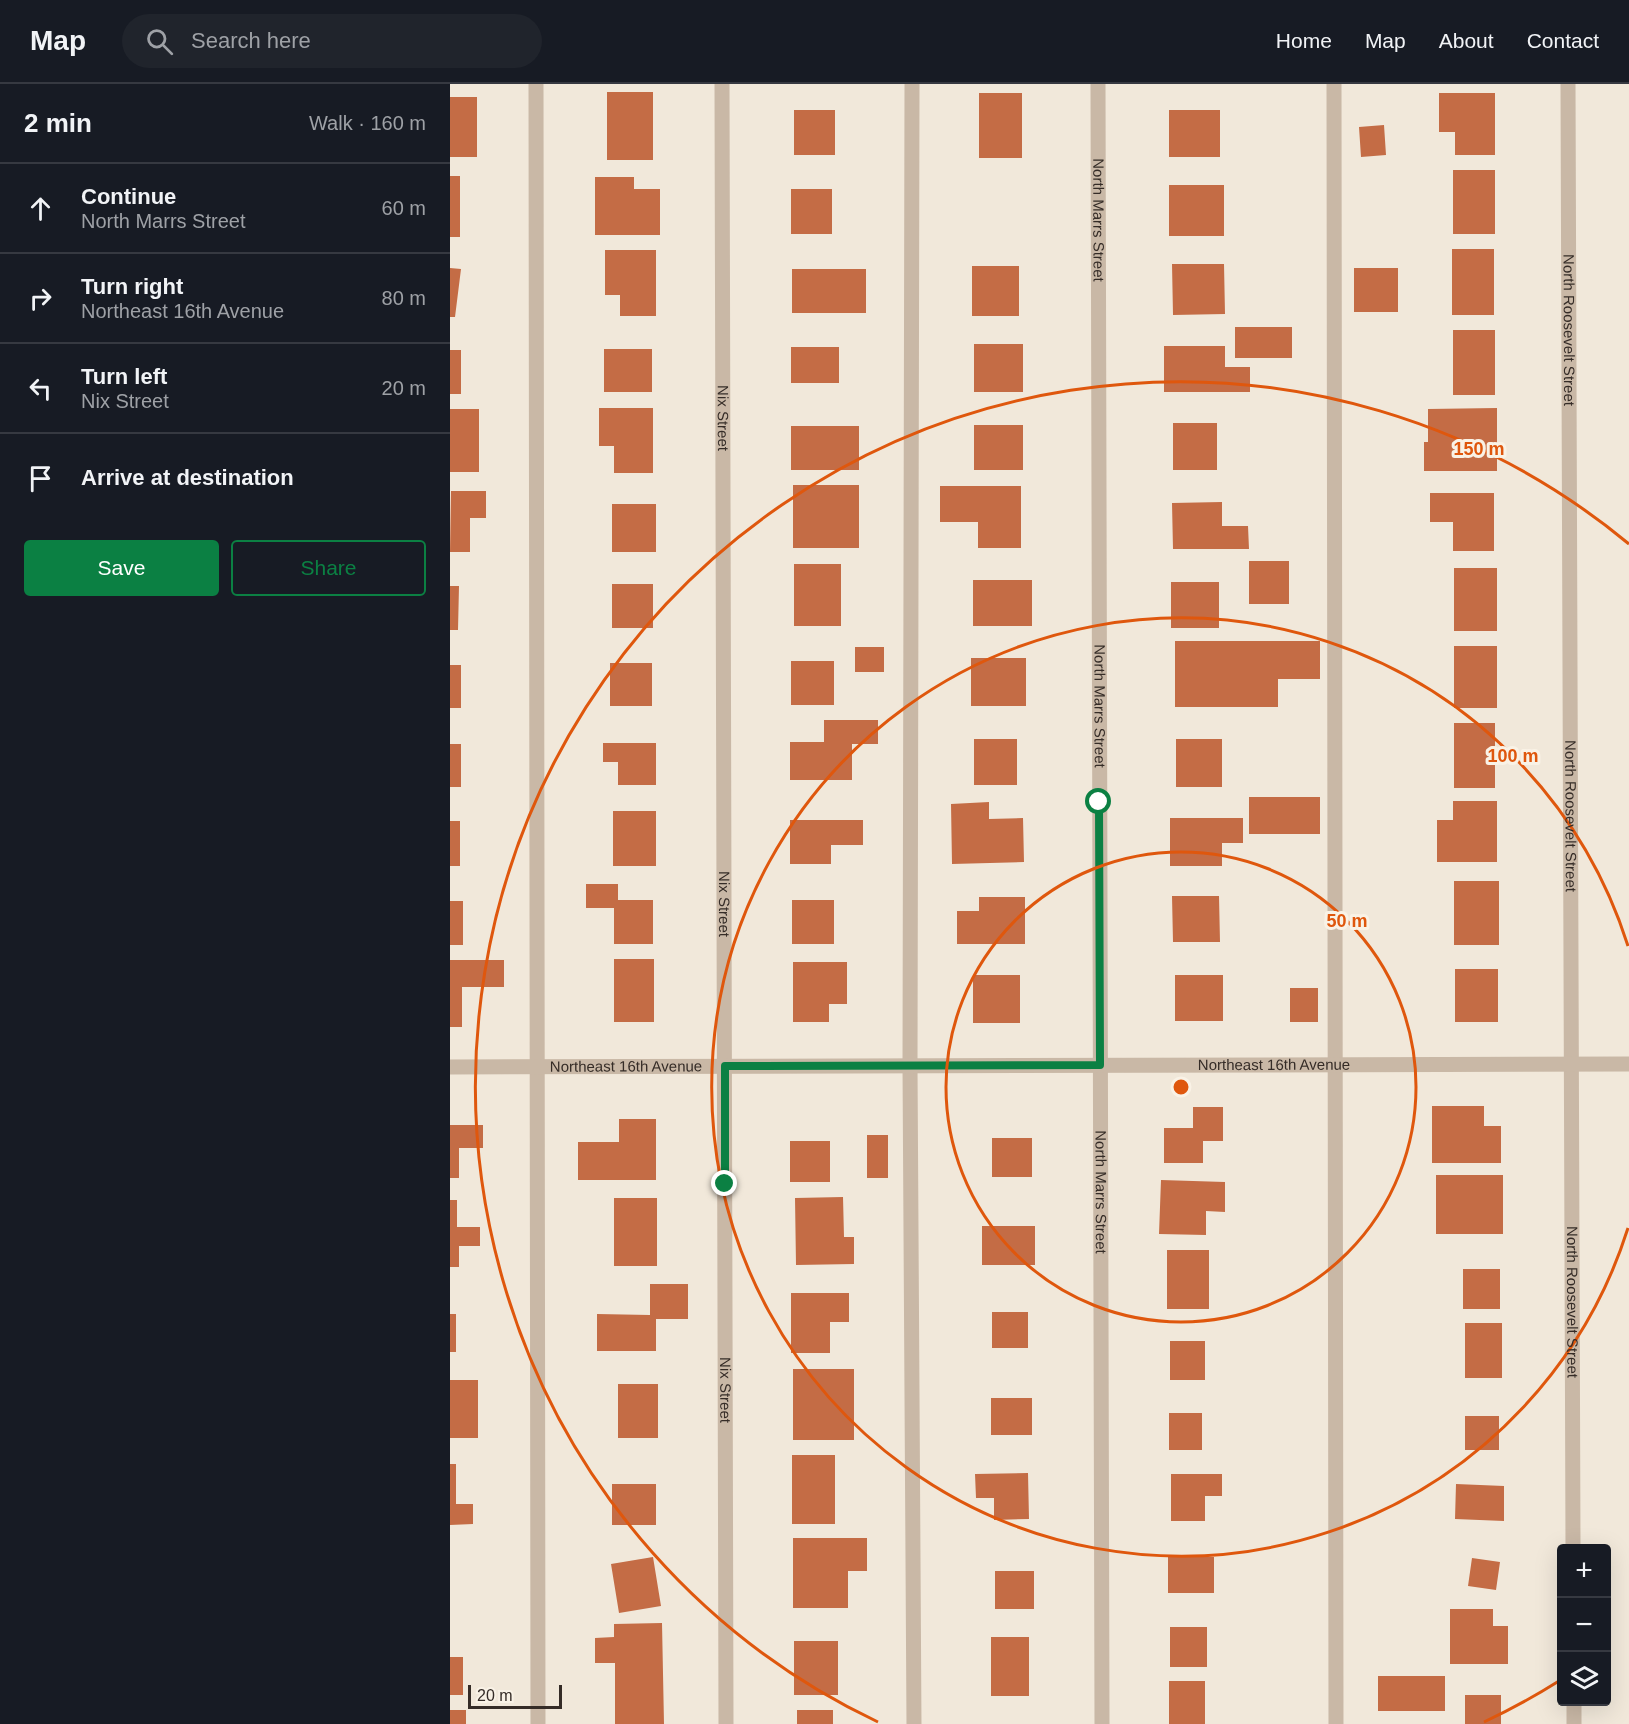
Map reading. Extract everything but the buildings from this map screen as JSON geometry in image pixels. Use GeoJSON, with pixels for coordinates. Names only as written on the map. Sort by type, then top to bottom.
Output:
{"type":"FeatureCollection","features":[{"type":"Feature","properties":{"kind":"street"},"geometry":{"type":"LineString","coordinates":[[536,84],[538,1724]]}},
{"type":"Feature","properties":{"kind":"street","name":"Nix Street"},"geometry":{"type":"LineString","coordinates":[[722,84],[726,1724]]}},
{"type":"Feature","properties":{"kind":"street"},"geometry":{"type":"LineString","coordinates":[[912,84],[910,1066],[914,1724]]}},
{"type":"Feature","properties":{"kind":"street","name":"North Marrs Street"},"geometry":{"type":"LineString","coordinates":[[1098,84],[1102,1724]]}},
{"type":"Feature","properties":{"kind":"street"},"geometry":{"type":"LineString","coordinates":[[1334,84],[1336,1724]]}},
{"type":"Feature","properties":{"kind":"street","name":"North Roosevelt Street"},"geometry":{"type":"LineString","coordinates":[[1568,84],[1573,1544]]}},
{"type":"Feature","properties":{"kind":"street","name":"Northeast 16th Avenue"},"geometry":{"type":"LineString","coordinates":[[450,1067],[1629,1064]]}},
{"type":"Feature","properties":{"kind":"street"},"geometry":{"type":"LineString","coordinates":[[1574,1706],[1574,1724]]}},
{"type":"Feature","properties":{"kind":"route"},"geometry":{"type":"LineString","coordinates":[[725,1184],[725,1066],[1100,1065],[1099,802]]}}]}
